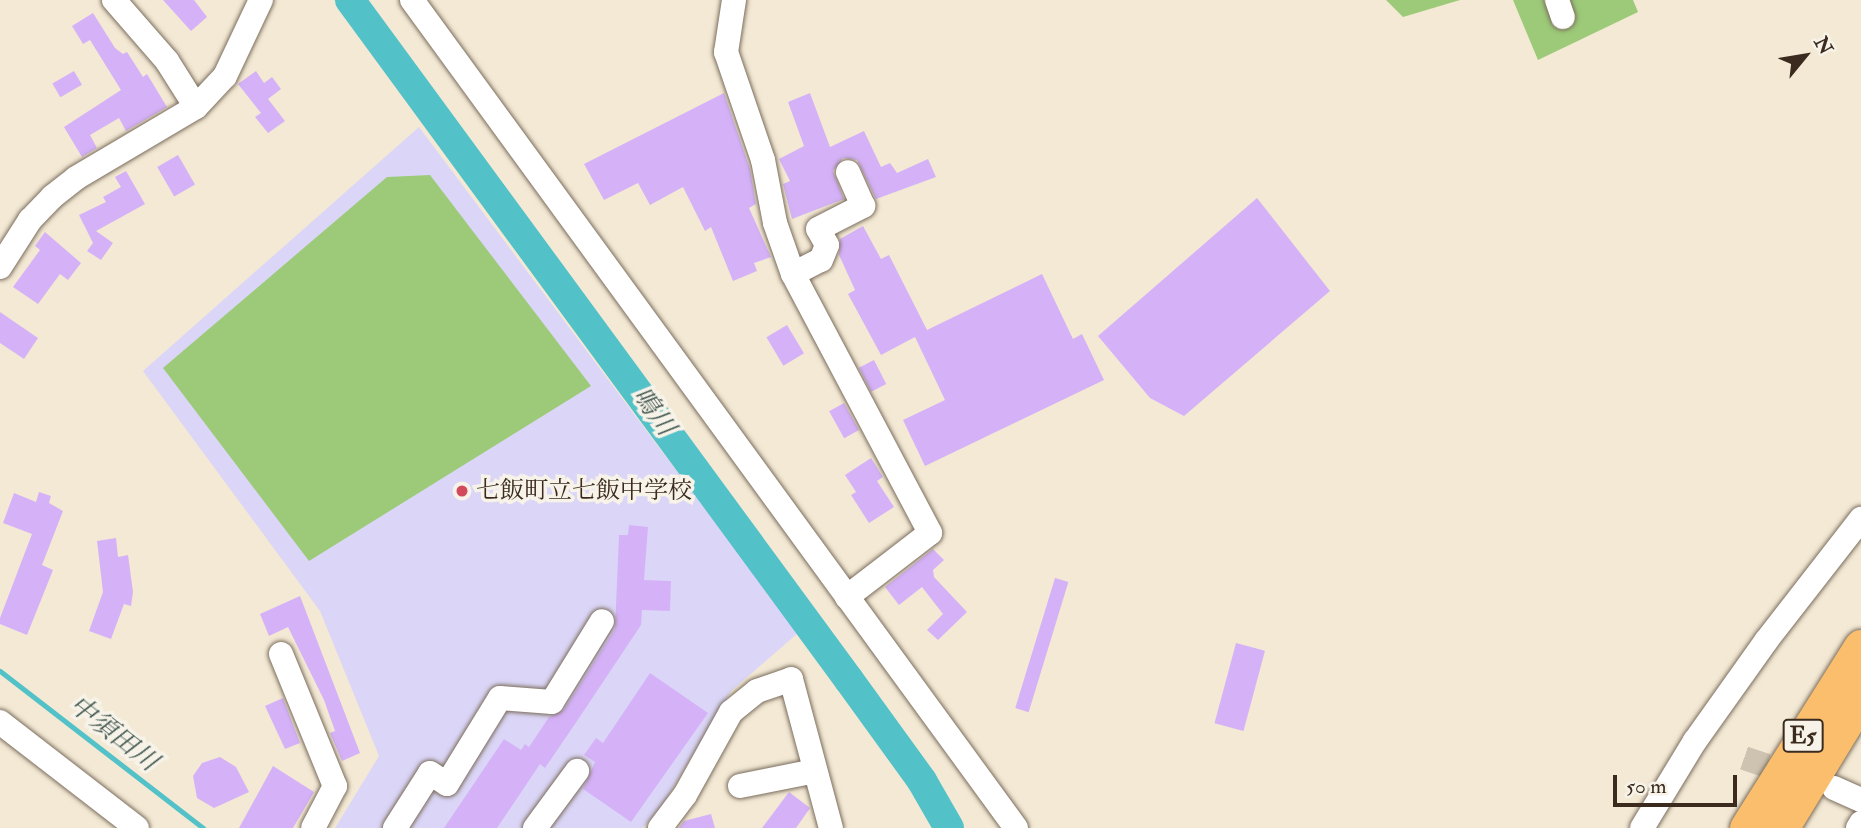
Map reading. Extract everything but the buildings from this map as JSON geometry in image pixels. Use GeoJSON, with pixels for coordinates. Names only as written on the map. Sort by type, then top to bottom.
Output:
{"type":"FeatureCollection","features":[{"type":"Feature","properties":{"kind":"highway","name":"E5"},"geometry":{"type":"LineString","coordinates":[[1748,828],[1861,647]]}},
{"type":"Feature","properties":{"kind":"highway","name":"E5"},"geometry":{"type":"LineString","coordinates":[[1781,828],[1861,697]]}},
{"type":"Feature","properties":{"kind":"street"},"geometry":{"type":"LineString","coordinates":[[114,0],[167,61],[196,107]]}},
{"type":"Feature","properties":{"kind":"street"},"geometry":{"type":"LineString","coordinates":[[0,267],[30,220],[60,191],[196,107],[225,76],[261,0]]}},
{"type":"Feature","properties":{"kind":"street"},"geometry":{"type":"LineString","coordinates":[[412,0],[1016,828]]}},
{"type":"Feature","properties":{"kind":"street"},"geometry":{"type":"LineString","coordinates":[[734,0],[728,62],[763,160],[775,223],[793,274],[930,533],[847,597]]}},
{"type":"Feature","properties":{"kind":"street"},"geometry":{"type":"LineString","coordinates":[[793,274],[821,260],[827,245],[818,229],[863,206],[848,172]]}},
{"type":"Feature","properties":{"kind":"street"},"geometry":{"type":"LineString","coordinates":[[1642,828],[1695,741],[1766,641],[1861,519]]}},
{"type":"Feature","properties":{"kind":"street"},"geometry":{"type":"LineString","coordinates":[[395,828],[430,772],[447,784],[500,698],[552,702],[602,621]]}},
{"type":"Feature","properties":{"kind":"street"},"geometry":{"type":"LineString","coordinates":[[281,654],[335,786],[313,828]]}},
{"type":"Feature","properties":{"kind":"street"},"geometry":{"type":"LineString","coordinates":[[661,827],[685,794],[731,712],[757,691],[791,679],[831,828]]}},
{"type":"Feature","properties":{"kind":"street"},"geometry":{"type":"LineString","coordinates":[[0,722],[137,828]]}},
{"type":"Feature","properties":{"kind":"street"},"geometry":{"type":"LineString","coordinates":[[535,828],[577,771]]}},
{"type":"Feature","properties":{"kind":"street"},"geometry":{"type":"LineString","coordinates":[[740,786],[815,771]]}},
{"type":"Feature","properties":{"kind":"street"},"geometry":{"type":"LineString","coordinates":[[1834,788],[1861,800]]}},
{"type":"Feature","properties":{"kind":"street"},"geometry":{"type":"LineString","coordinates":[[1858,828],[1861,823]]}},
{"type":"Feature","properties":{"kind":"shaded area","name":"七飯町立七飯中学校"},"geometry":{"type":"Polygon","coordinates":[[[419,127],[798,633],[731,691],[664,803],[643,828],[335,828],[379,756],[320,611],[143,371],[419,127]]]}},
{"type":"Feature","properties":{"kind":"green space"},"geometry":{"type":"Polygon","coordinates":[[[1386,0],[1460,0],[1403,17],[1386,0]]]}},
{"type":"Feature","properties":{"kind":"green space"},"geometry":{"type":"Polygon","coordinates":[[[1513,0],[1633,0],[1638,12],[1538,60],[1513,0]]]}},
{"type":"Feature","properties":{"kind":"green space"},"geometry":{"type":"Polygon","coordinates":[[[430,175],[591,386],[309,561],[163,368],[387,177],[430,175]]]}},
{"type":"Feature","properties":{"kind":"waterway","name":"鳴川"},"geometry":{"type":"LineString","coordinates":[[350,0],[849,680],[922,781],[949,828]]}},
{"type":"Feature","properties":{"kind":"waterway","name":"中須田川"},"geometry":{"type":"LineString","coordinates":[[0,671],[203,828]]}},
{"type":"Feature","properties":{"kind":"tunnel"},"geometry":{"type":"LineString","coordinates":[[1744,758],[1797,776]]}},
{"type":"Feature","properties":{"kind":"place","name":"七飯町立七飯中学校"},"geometry":{"type":"Point","coordinates":[462,491]}}]}
